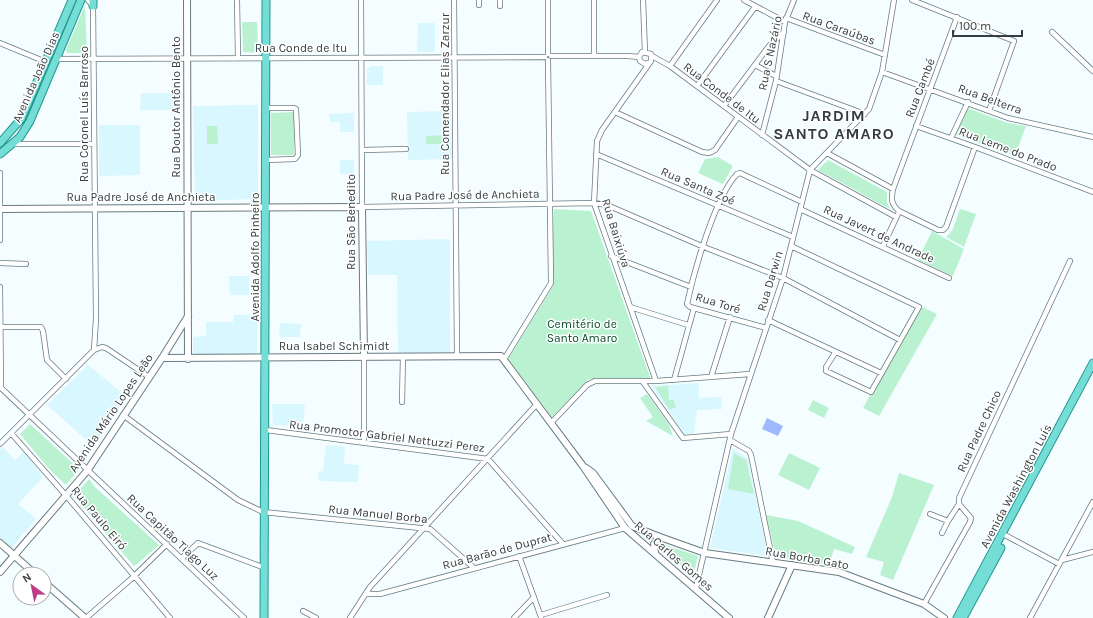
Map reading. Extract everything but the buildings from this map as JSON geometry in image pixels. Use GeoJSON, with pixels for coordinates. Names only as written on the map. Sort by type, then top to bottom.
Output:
{"type":"FeatureCollection","features":[{"type":"Feature","properties":{"kind":"main road","name":"Avenida João Dias"},"geometry":{"type":"LineString","coordinates":[[0,143],[22,119],[72,0]]}},
{"type":"Feature","properties":{"kind":"main road","name":"Avenida João Dias"},"geometry":{"type":"LineString","coordinates":[[0,154],[13,144],[30,121],[81,0]]}},
{"type":"Feature","properties":{"kind":"main road","name":"Avenida Adolfo Pinheiro"},"geometry":{"type":"LineString","coordinates":[[264,618],[266,513],[266,0]]}},
{"type":"Feature","properties":{"kind":"main road","name":"Avenida Washington Luís"},"geometry":{"type":"LineString","coordinates":[[963,618],[1093,363]]}},
{"type":"Feature","properties":{"kind":"main road","name":"Avenida Washington Luís"},"geometry":{"type":"LineString","coordinates":[[957,618],[1005,535],[1093,373]]}},
{"type":"Feature","properties":{"kind":"main road"},"geometry":{"type":"LineString","coordinates":[[967,618],[968,610]]}},
{"type":"Feature","properties":{"kind":"street","name":"Rua Doutor Antônio Bento"},"geometry":{"type":"LineString","coordinates":[[187,0],[188,359]]}},
{"type":"Feature","properties":{"kind":"street"},"geometry":{"type":"LineString","coordinates":[[237,0],[238,58]]}},
{"type":"Feature","properties":{"kind":"street","name":"Rua São Benedito"},"geometry":{"type":"LineString","coordinates":[[361,0],[364,444]]}},
{"type":"Feature","properties":{"kind":"street","name":"Rua Comendador Elias Zarzur"},"geometry":{"type":"LineString","coordinates":[[454,0],[457,206],[457,355]]}},
{"type":"Feature","properties":{"kind":"street"},"geometry":{"type":"LineString","coordinates":[[500,0],[500,6]]}},
{"type":"Feature","properties":{"kind":"street"},"geometry":{"type":"LineString","coordinates":[[505,358],[551,283],[548,0]]}},
{"type":"Feature","properties":{"kind":"street"},"geometry":{"type":"LineString","coordinates":[[594,0],[594,56]]}},
{"type":"Feature","properties":{"kind":"street"},"geometry":{"type":"LineString","coordinates":[[644,0],[645,52]]}},
{"type":"Feature","properties":{"kind":"street"},"geometry":{"type":"LineString","coordinates":[[670,66],[717,0]]}},
{"type":"Feature","properties":{"kind":"street","name":"Rua Caraúbas"},"geometry":{"type":"LineString","coordinates":[[744,0],[755,7],[786,20],[885,55]]}},
{"type":"Feature","properties":{"kind":"street","name":"Rua S Nazário"},"geometry":{"type":"LineString","coordinates":[[762,135],[776,79],[786,20],[794,0]]}},
{"type":"Feature","properties":{"kind":"street"},"geometry":{"type":"LineString","coordinates":[[810,170],[865,114],[873,101],[882,72],[894,0]]}},
{"type":"Feature","properties":{"kind":"street"},"geometry":{"type":"LineString","coordinates":[[912,0],[1012,38],[1014,45],[989,111]]}},
{"type":"Feature","properties":{"kind":"street","name":"Rua Coronel Luís Barroso"},"geometry":{"type":"LineString","coordinates":[[91,2],[96,319],[94,350]]}},
{"type":"Feature","properties":{"kind":"street"},"geometry":{"type":"LineString","coordinates":[[697,86],[755,7]]}},
{"type":"Feature","properties":{"kind":"street","name":"Rua Cambé"},"geometry":{"type":"LineString","coordinates":[[893,189],[957,17]]}},
{"type":"Feature","properties":{"kind":"street"},"geometry":{"type":"LineString","coordinates":[[724,106],[769,46],[784,32]]}},
{"type":"Feature","properties":{"kind":"street"},"geometry":{"type":"LineString","coordinates":[[1052,32],[1093,71]]}},
{"type":"Feature","properties":{"kind":"street"},"geometry":{"type":"LineString","coordinates":[[0,43],[46,62]]}},
{"type":"Feature","properties":{"kind":"street"},"geometry":{"type":"LineString","coordinates":[[642,73],[639,57],[642,52],[645,52]]}},
{"type":"Feature","properties":{"kind":"street"},"geometry":{"type":"LineString","coordinates":[[641,62],[650,63],[652,56],[645,52]]}},
{"type":"Feature","properties":{"kind":"street","name":"Rua Conde de Itu"},"geometry":{"type":"LineString","coordinates":[[652,56],[660,62],[670,66],[810,170],[896,217]]}},
{"type":"Feature","properties":{"kind":"street","name":"Rua Conde de Itu"},"geometry":{"type":"LineString","coordinates":[[56,59],[639,57]]}},
{"type":"Feature","properties":{"kind":"street","name":"Rua Conde de Itu"},"geometry":{"type":"LineString","coordinates":[[650,63],[660,62]]}},
{"type":"Feature","properties":{"kind":"street","name":"Rua Baixiúva"},"geometry":{"type":"LineString","coordinates":[[650,63],[602,130],[597,141],[594,203],[611,256],[656,382]]}},
{"type":"Feature","properties":{"kind":"street"},"geometry":{"type":"LineString","coordinates":[[755,65],[776,79],[865,114]]}},
{"type":"Feature","properties":{"kind":"street","name":"Rua Belterra"},"geometry":{"type":"LineString","coordinates":[[882,72],[968,102],[1008,118],[1093,137]]}},
{"type":"Feature","properties":{"kind":"street"},"geometry":{"type":"LineString","coordinates":[[952,138],[968,102]]}},
{"type":"Feature","properties":{"kind":"street"},"geometry":{"type":"LineString","coordinates":[[266,108],[296,109],[298,155],[295,159],[266,160]]}},
{"type":"Feature","properties":{"kind":"street"},"geometry":{"type":"LineString","coordinates":[[615,112],[702,152],[709,153],[715,150],[738,117]]}},
{"type":"Feature","properties":{"kind":"street","name":"Rua Leme do Prado"},"geometry":{"type":"LineString","coordinates":[[916,126],[952,138],[1093,192]]}},
{"type":"Feature","properties":{"kind":"street"},"geometry":{"type":"LineString","coordinates":[[13,144],[94,144]]}},
{"type":"Feature","properties":{"kind":"street"},"geometry":{"type":"LineString","coordinates":[[827,153],[893,189],[892,203],[899,211],[938,230],[943,230],[946,227],[975,147]]}},
{"type":"Feature","properties":{"kind":"street"},"geometry":{"type":"LineString","coordinates":[[362,150],[406,149]]}},
{"type":"Feature","properties":{"kind":"street","name":"Rua Santa Zoé"},"geometry":{"type":"LineString","coordinates":[[596,154],[793,236]]}},
{"type":"Feature","properties":{"kind":"street","name":"Rua Darwin"},"geometry":{"type":"LineString","coordinates":[[696,588],[730,440],[750,374],[783,278],[810,170]]}},
{"type":"Feature","properties":{"kind":"street"},"geometry":{"type":"LineString","coordinates":[[0,173],[0,240]]}},
{"type":"Feature","properties":{"kind":"street"},"geometry":{"type":"LineString","coordinates":[[611,256],[691,287],[718,206],[734,177],[740,173],[802,202]]}},
{"type":"Feature","properties":{"kind":"street","name":"Rua Padre José de Anchieta"},"geometry":{"type":"LineString","coordinates":[[0,209],[362,207],[594,203],[606,205],[704,247],[783,278],[900,340]]}},
{"type":"Feature","properties":{"kind":"street","name":"Rua Javert de Andrade"},"geometry":{"type":"LineString","coordinates":[[800,209],[883,246],[949,278]]}},
{"type":"Feature","properties":{"kind":"street"},"geometry":{"type":"LineString","coordinates":[[883,246],[899,211]]}},
{"type":"Feature","properties":{"kind":"street"},"geometry":{"type":"LineString","coordinates":[[791,246],[918,306],[919,309],[870,392],[826,371],[826,366],[835,353]]}},
{"type":"Feature","properties":{"kind":"street","name":"Rua Padre Chico"},"geometry":{"type":"LineString","coordinates":[[942,533],[959,504],[959,498],[1070,261]]}},
{"type":"Feature","properties":{"kind":"street"},"geometry":{"type":"LineString","coordinates":[[0,263],[26,264]]}},
{"type":"Feature","properties":{"kind":"street"},"geometry":{"type":"LineString","coordinates":[[0,287],[1,388]]}},
{"type":"Feature","properties":{"kind":"street","name":"Rua Toré"},"geometry":{"type":"LineString","coordinates":[[691,287],[687,304],[689,306],[766,328]]}},
{"type":"Feature","properties":{"kind":"street"},"geometry":{"type":"LineString","coordinates":[[630,307],[688,325]]}},
{"type":"Feature","properties":{"kind":"street"},"geometry":{"type":"LineString","coordinates":[[674,380],[688,325],[694,308]]}},
{"type":"Feature","properties":{"kind":"street","name":"Avenida Mário Lopes Leão"},"geometry":{"type":"LineString","coordinates":[[0,572],[87,471],[188,316]]}},
{"type":"Feature","properties":{"kind":"street"},"geometry":{"type":"LineString","coordinates":[[712,377],[730,317]]}},
{"type":"Feature","properties":{"kind":"street"},"geometry":{"type":"LineString","coordinates":[[768,320],[835,353],[881,373]]}},
{"type":"Feature","properties":{"kind":"street"},"geometry":{"type":"LineString","coordinates":[[0,327],[40,327],[43,331],[47,360],[66,379]]}},
{"type":"Feature","properties":{"kind":"street"},"geometry":{"type":"LineString","coordinates":[[0,444],[94,350],[104,347],[148,378]]}},
{"type":"Feature","properties":{"kind":"street","name":"Rua Isabel Schimidt"},"geometry":{"type":"LineString","coordinates":[[162,358],[188,359],[266,356],[364,357],[497,355],[505,358]]}},
{"type":"Feature","properties":{"kind":"street"},"geometry":{"type":"LineString","coordinates":[[402,402],[403,356]]}},
{"type":"Feature","properties":{"kind":"street","name":"Rua Carlos Gomes"},"geometry":{"type":"LineString","coordinates":[[505,358],[583,466],[625,528],[729,618]]}},
{"type":"Feature","properties":{"kind":"street"},"geometry":{"type":"LineString","coordinates":[[552,423],[591,383],[595,381],[656,382],[750,374]]}},
{"type":"Feature","properties":{"kind":"street"},"geometry":{"type":"LineString","coordinates":[[643,382],[684,438],[732,434]]}},
{"type":"Feature","properties":{"kind":"street","name":"Rua Capitão Tiago Luz"},"geometry":{"type":"LineString","coordinates":[[1,388],[244,618]]}},
{"type":"Feature","properties":{"kind":"street"},"geometry":{"type":"LineString","coordinates":[[350,618],[366,594],[423,528],[537,404]]}},
{"type":"Feature","properties":{"kind":"street","name":"Rua Manuel Borba"},"geometry":{"type":"LineString","coordinates":[[123,415],[238,500],[266,513],[423,528],[433,531],[474,568]]}},
{"type":"Feature","properties":{"kind":"street","name":"Rua Promotor Gabriel Nettuzzi Perez"},"geometry":{"type":"LineString","coordinates":[[266,430],[364,444],[488,458],[563,544]]}},
{"type":"Feature","properties":{"kind":"street","name":"Rua Paulo Eiró"},"geometry":{"type":"LineString","coordinates":[[11,433],[66,495],[170,618]]}},
{"type":"Feature","properties":{"kind":"street"},"geometry":{"type":"LineString","coordinates":[[730,440],[749,451],[751,455],[773,563]]}},
{"type":"Feature","properties":{"kind":"street","name":"Rua Carlos Gomes"},"geometry":{"type":"LineString","coordinates":[[583,466],[593,473],[632,526],[660,537]]}},
{"type":"Feature","properties":{"kind":"street"},"geometry":{"type":"LineString","coordinates":[[1030,618],[1093,502]]}},
{"type":"Feature","properties":{"kind":"street"},"geometry":{"type":"LineString","coordinates":[[924,604],[970,522],[969,514],[959,504]]}},
{"type":"Feature","properties":{"kind":"street"},"geometry":{"type":"LineString","coordinates":[[930,514],[948,521]]}},
{"type":"Feature","properties":{"kind":"street","name":"Rua Barão de Duprat"},"geometry":{"type":"LineString","coordinates":[[366,594],[380,594],[632,526]]}},
{"type":"Feature","properties":{"kind":"street"},"geometry":{"type":"LineString","coordinates":[[1005,535],[1060,562],[1093,552]]}},
{"type":"Feature","properties":{"kind":"street"},"geometry":{"type":"LineString","coordinates":[[655,554],[654,544],[660,537]]}},
{"type":"Feature","properties":{"kind":"street","name":"Rua Borba Gato"},"geometry":{"type":"LineString","coordinates":[[660,537],[705,552],[838,572],[924,604],[944,618]]}},
{"type":"Feature","properties":{"kind":"street"},"geometry":{"type":"LineString","coordinates":[[0,543],[25,566]]}},
{"type":"Feature","properties":{"kind":"street"},"geometry":{"type":"LineString","coordinates":[[182,558],[198,543],[265,568]]}},
{"type":"Feature","properties":{"kind":"street"},"geometry":{"type":"LineString","coordinates":[[52,589],[86,618],[167,544]]}},
{"type":"Feature","properties":{"kind":"street"},"geometry":{"type":"LineString","coordinates":[[519,556],[541,617],[607,595]]}},
{"type":"Feature","properties":{"kind":"street"},"geometry":{"type":"LineString","coordinates":[[768,618],[792,565]]}},
{"type":"Feature","properties":{"kind":"street"},"geometry":{"type":"LineString","coordinates":[[514,618],[534,597]]}},
{"type":"Feature","properties":{"kind":"street"},"geometry":{"type":"LineString","coordinates":[[302,611],[316,618]]}},
{"type":"Feature","properties":{"kind":"shaded area"},"geometry":{"type":"Polygon","coordinates":[[[418,23],[435,23],[435,52],[417,52],[418,23]]]}},
{"type":"Feature","properties":{"kind":"shaded area"},"geometry":{"type":"Polygon","coordinates":[[[371,66],[383,66],[383,85],[367,85],[367,69],[371,66]]]}},
{"type":"Feature","properties":{"kind":"shaded area"},"geometry":{"type":"Polygon","coordinates":[[[141,93],[182,93],[182,110],[140,110],[141,93]]]}},
{"type":"Feature","properties":{"kind":"shaded area"},"geometry":{"type":"Polygon","coordinates":[[[258,105],[258,199],[195,201],[193,106],[258,105]]]}},
{"type":"Feature","properties":{"kind":"shaded area"},"geometry":{"type":"Polygon","coordinates":[[[451,111],[452,159],[408,160],[407,112],[451,111]]]}},
{"type":"Feature","properties":{"kind":"shaded area"},"geometry":{"type":"Polygon","coordinates":[[[354,113],[354,132],[340,132],[340,122],[330,122],[329,114],[354,113]]]}},
{"type":"Feature","properties":{"kind":"shaded area"},"geometry":{"type":"Polygon","coordinates":[[[99,125],[140,125],[140,175],[99,176],[99,125]]]}},
{"type":"Feature","properties":{"kind":"shaded area"},"geometry":{"type":"Polygon","coordinates":[[[340,160],[354,160],[354,174],[340,174],[340,160]]]}},
{"type":"Feature","properties":{"kind":"shaded area"},"geometry":{"type":"Polygon","coordinates":[[[450,239],[450,352],[398,353],[397,275],[368,275],[367,241],[450,239]]]}},
{"type":"Feature","properties":{"kind":"shaded area"},"geometry":{"type":"Polygon","coordinates":[[[229,276],[249,276],[249,295],[230,295],[229,276]]]}},
{"type":"Feature","properties":{"kind":"shaded area"},"geometry":{"type":"Polygon","coordinates":[[[234,315],[257,315],[257,354],[193,355],[193,337],[206,336],[206,322],[233,322],[234,315]]]}},
{"type":"Feature","properties":{"kind":"shaded area"},"geometry":{"type":"Polygon","coordinates":[[[280,323],[301,324],[300,337],[279,337],[280,323]]]}},
{"type":"Feature","properties":{"kind":"shaded area"},"geometry":{"type":"Polygon","coordinates":[[[88,365],[127,397],[93,446],[47,405],[88,365]]]}},
{"type":"Feature","properties":{"kind":"shaded area"},"geometry":{"type":"Polygon","coordinates":[[[699,383],[699,398],[721,397],[722,409],[697,410],[694,433],[684,434],[652,386],[699,383]]]}},
{"type":"Feature","properties":{"kind":"shaded area"},"geometry":{"type":"Polygon","coordinates":[[[272,404],[305,404],[303,425],[273,425],[272,404]]]}},
{"type":"Feature","properties":{"kind":"shaded area"},"geometry":{"type":"Polygon","coordinates":[[[326,445],[345,447],[344,464],[359,465],[358,482],[319,481],[318,472],[323,471],[326,445]]]}},
{"type":"Feature","properties":{"kind":"shaded area"},"geometry":{"type":"Polygon","coordinates":[[[3,447],[15,460],[24,452],[43,477],[18,504],[36,519],[11,548],[0,538],[0,449],[3,447]]]}},
{"type":"Feature","properties":{"kind":"shaded area"},"geometry":{"type":"Polygon","coordinates":[[[733,448],[748,459],[768,556],[710,548],[733,448]]]}},
{"type":"Feature","properties":{"kind":"green space"},"geometry":{"type":"Polygon","coordinates":[[[85,5],[87,53],[67,53],[66,50],[85,5]]]}},
{"type":"Feature","properties":{"kind":"green space"},"geometry":{"type":"Polygon","coordinates":[[[242,22],[257,22],[258,44],[261,53],[243,52],[242,22]]]}},
{"type":"Feature","properties":{"kind":"green space"},"geometry":{"type":"Polygon","coordinates":[[[967,108],[1008,123],[1026,126],[1015,156],[956,135],[967,108]]]}},
{"type":"Feature","properties":{"kind":"green space"},"geometry":{"type":"Polygon","coordinates":[[[294,112],[294,155],[271,155],[271,113],[294,112]]]}},
{"type":"Feature","properties":{"kind":"green space"},"geometry":{"type":"Polygon","coordinates":[[[207,126],[217,126],[218,144],[207,144],[207,126]]]}},
{"type":"Feature","properties":{"kind":"green space"},"geometry":{"type":"Polygon","coordinates":[[[445,135],[445,144],[426,144],[426,136],[445,135]]]}},
{"type":"Feature","properties":{"kind":"green space"},"geometry":{"type":"Polygon","coordinates":[[[718,157],[733,166],[723,184],[698,173],[705,159],[718,157]]]}},
{"type":"Feature","properties":{"kind":"green space"},"geometry":{"type":"Polygon","coordinates":[[[828,160],[887,192],[887,202],[890,209],[818,170],[828,160]]]}},
{"type":"Feature","properties":{"kind":"green space","name":"Cemitério de Santo Amaro"},"geometry":{"type":"Polygon","coordinates":[[[554,209],[591,211],[651,380],[589,379],[552,417],[508,359],[553,286],[552,248],[554,209]]]}},
{"type":"Feature","properties":{"kind":"green space"},"geometry":{"type":"Polygon","coordinates":[[[960,209],[976,214],[964,247],[946,237],[952,231],[960,209]]]}},
{"type":"Feature","properties":{"kind":"green space"},"geometry":{"type":"Polygon","coordinates":[[[932,231],[964,249],[953,276],[918,260],[932,231]]]}},
{"type":"Feature","properties":{"kind":"green space"},"geometry":{"type":"Polygon","coordinates":[[[920,306],[937,314],[879,416],[863,408],[920,306]]]}},
{"type":"Feature","properties":{"kind":"green space"},"geometry":{"type":"Polygon","coordinates":[[[668,386],[669,400],[674,400],[676,408],[669,409],[655,387],[668,386]]]}},
{"type":"Feature","properties":{"kind":"green space"},"geometry":{"type":"Polygon","coordinates":[[[647,394],[668,423],[673,436],[646,421],[653,417],[640,398],[647,394]]]}},
{"type":"Feature","properties":{"kind":"green space"},"geometry":{"type":"Polygon","coordinates":[[[813,400],[829,408],[824,418],[808,410],[813,400]]]}},
{"type":"Feature","properties":{"kind":"green space"},"geometry":{"type":"Polygon","coordinates":[[[30,424],[79,469],[66,485],[50,470],[20,434],[30,424]]]}},
{"type":"Feature","properties":{"kind":"green space"},"geometry":{"type":"Polygon","coordinates":[[[734,453],[746,460],[754,494],[728,489],[734,453]]]}},
{"type":"Feature","properties":{"kind":"green space"},"geometry":{"type":"Polygon","coordinates":[[[789,453],[820,468],[809,490],[778,475],[789,453]]]}},
{"type":"Feature","properties":{"kind":"green space"},"geometry":{"type":"Polygon","coordinates":[[[899,473],[934,485],[893,580],[880,575],[884,562],[866,557],[892,497],[899,473]]]}},
{"type":"Feature","properties":{"kind":"green space"},"geometry":{"type":"Polygon","coordinates":[[[89,479],[95,487],[159,545],[136,565],[134,566],[74,496],[89,479]]]}},
{"type":"Feature","properties":{"kind":"green space"},"geometry":{"type":"Polygon","coordinates":[[[766,515],[798,521],[855,547],[852,554],[834,549],[829,565],[778,557],[775,552],[766,515]]]}},
{"type":"Feature","properties":{"kind":"green space"},"geometry":{"type":"Polygon","coordinates":[[[660,543],[698,556],[693,577],[658,545],[660,543]]]}},
{"type":"Feature","properties":{"kind":"water"},"geometry":{"type":"Polygon","coordinates":[[[767,418],[783,426],[778,436],[762,429],[767,418]]]}},
{"type":"Feature","properties":{"kind":"district","name":"JARDIM SANTO AMARO"},"geometry":{"type":"Point","coordinates":[834,124]}}]}
